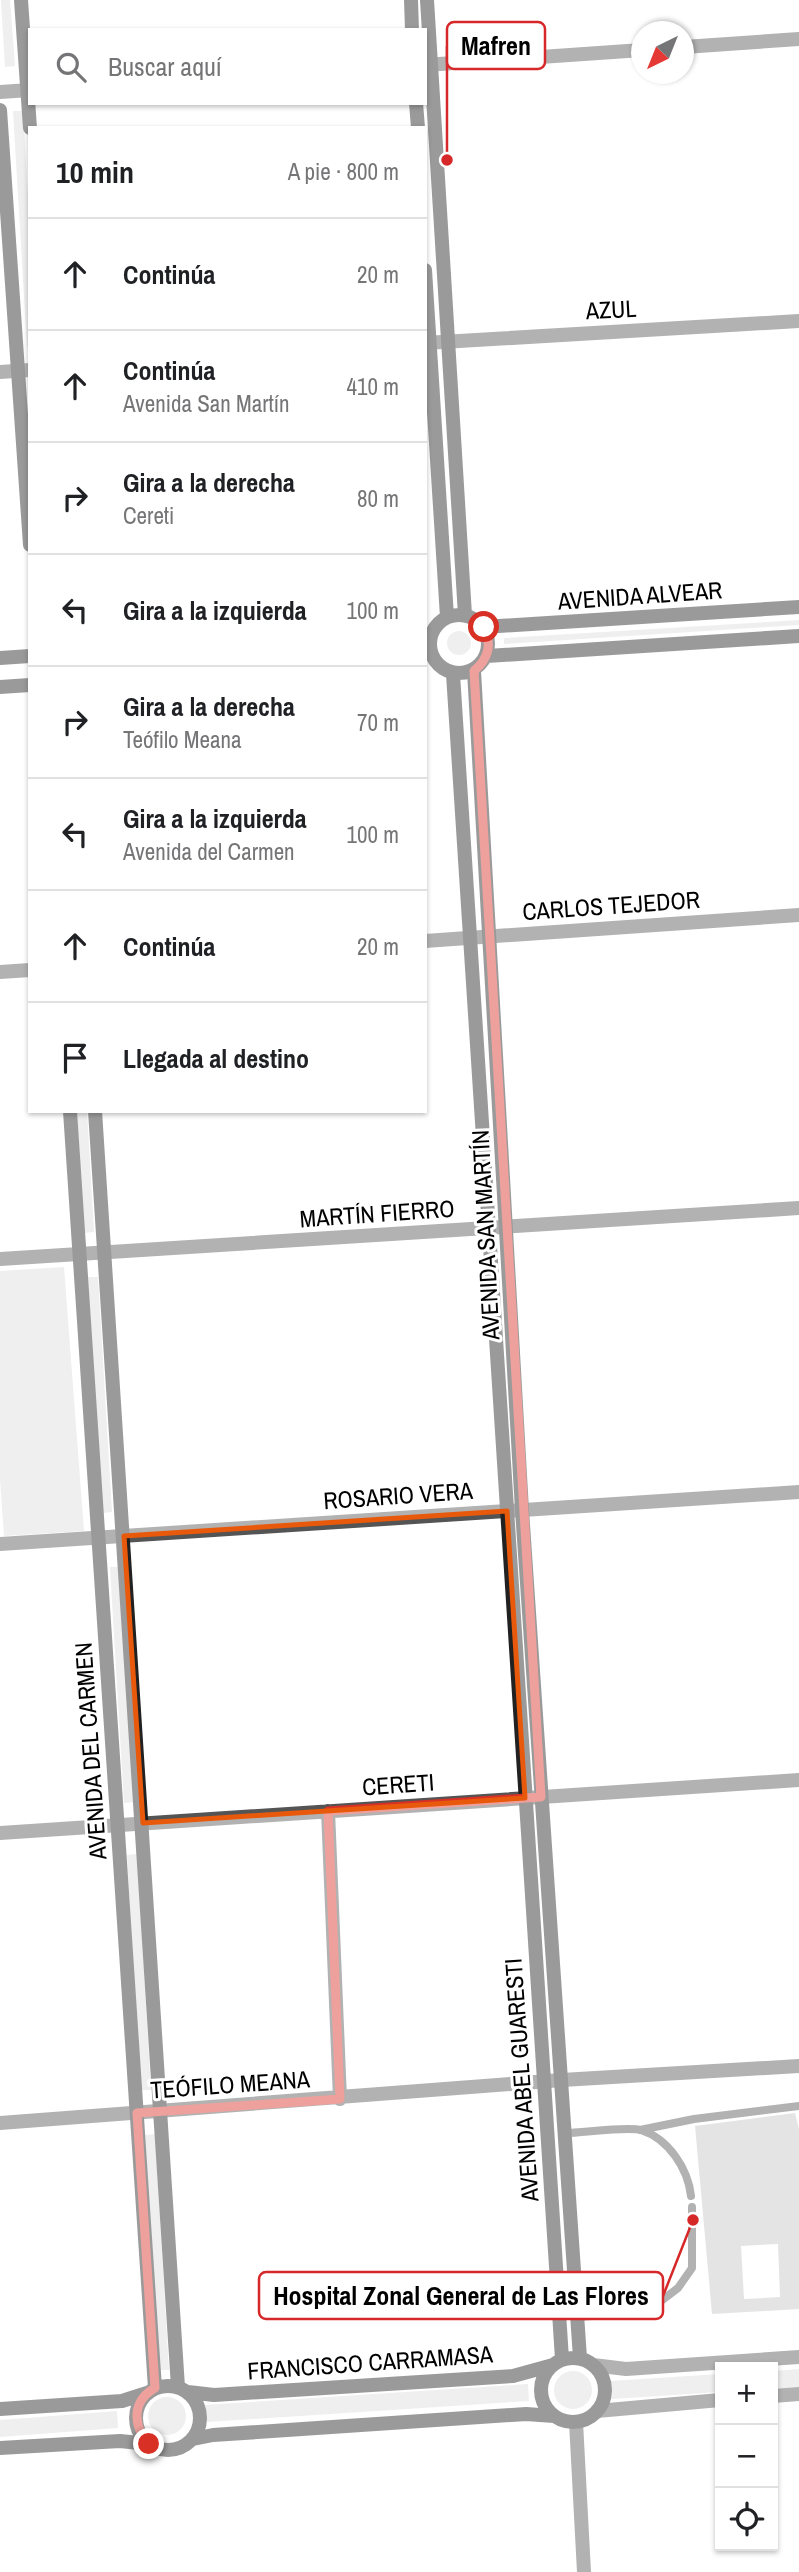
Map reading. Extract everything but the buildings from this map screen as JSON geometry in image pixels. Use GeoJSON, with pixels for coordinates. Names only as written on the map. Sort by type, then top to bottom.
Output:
{"type":"FeatureCollection","features":[{"type":"Feature","properties":{"kind":"main road"},"geometry":{"type":"LineString","coordinates":[[21,0],[28,90]]}},
{"type":"Feature","properties":{"kind":"main road"},"geometry":{"type":"LineString","coordinates":[[411,0],[412,28]]}},
{"type":"Feature","properties":{"kind":"main road"},"geometry":{"type":"LineString","coordinates":[[427,0],[428,64],[449,342],[464,615]]}},
{"type":"Feature","properties":{"kind":"main road"},"geometry":{"type":"LineString","coordinates":[[29,105],[30,126]]}},
{"type":"Feature","properties":{"kind":"main road"},"geometry":{"type":"LineString","coordinates":[[416,105],[418,126]]}},
{"type":"Feature","properties":{"kind":"main road"},"geometry":{"type":"LineString","coordinates":[[0,110],[24,371],[28,487]]}},
{"type":"Feature","properties":{"kind":"main road"},"geometry":{"type":"LineString","coordinates":[[427,343],[447,617]]}},
{"type":"Feature","properties":{"kind":"main road","name":"AVENIDA ALVEAR"},"geometry":{"type":"LineString","coordinates":[[484,627],[799,607]]}},
{"type":"Feature","properties":{"kind":"main road"},"geometry":{"type":"LineString","coordinates":[[464,615],[484,627],[488,636],[487,656],[474,671],[453,674],[429,660],[429,631],[447,617],[464,615]]}},
{"type":"Feature","properties":{"kind":"main road","name":"AVENIDA ALVEAR"},"geometry":{"type":"LineString","coordinates":[[487,656],[799,636]]}},
{"type":"Feature","properties":{"kind":"main road"},"geometry":{"type":"LineString","coordinates":[[0,658],[28,656]]}},
{"type":"Feature","properties":{"kind":"main road","name":"AVENIDA SAN MARTÍN"},"geometry":{"type":"LineString","coordinates":[[474,671],[541,1797]]}},
{"type":"Feature","properties":{"kind":"main road","name":"AVENIDA SAN MARTÍN"},"geometry":{"type":"LineString","coordinates":[[453,674],[525,1798]]}},
{"type":"Feature","properties":{"kind":"main road"},"geometry":{"type":"LineString","coordinates":[[0,687],[28,685]]}},
{"type":"Feature","properties":{"kind":"main road","name":"AVENIDA DEL CARMEN"},"geometry":{"type":"LineString","coordinates":[[70,1113],[137,2113],[151,2390]]}},
{"type":"Feature","properties":{"kind":"main road","name":"AVENIDA DEL CARMEN"},"geometry":{"type":"LineString","coordinates":[[95,1113],[160,2112],[183,2390]]}},
{"type":"Feature","properties":{"kind":"main road","name":"AVENIDA ABEL GUARESTI"},"geometry":{"type":"LineString","coordinates":[[541,1797],[578,2316],[586,2361]]}},
{"type":"Feature","properties":{"kind":"main road","name":"AVENIDA ABEL GUARESTI"},"geometry":{"type":"LineString","coordinates":[[525,1798],[544,2082],[557,2362]]}},
{"type":"Feature","properties":{"kind":"main road"},"geometry":{"type":"LineString","coordinates":[[0,2448],[120,2441],[176,2449],[192,2439],[213,2435],[526,2414],[554,2416],[576,2422],[597,2411],[605,2392],[600,2372],[586,2361],[557,2362],[542,2381],[541,2390],[547,2409],[554,2416]]}},
{"type":"Feature","properties":{"kind":"main road","name":"FRANCISCO CARRAMASA"},"geometry":{"type":"LineString","coordinates":[[183,2390],[214,2395],[513,2376],[557,2362]]}},
{"type":"Feature","properties":{"kind":"main road"},"geometry":{"type":"LineString","coordinates":[[149,2444],[137,2428],[136,2418],[141,2399],[151,2390]]}},
{"type":"Feature","properties":{"kind":"main road"},"geometry":{"type":"LineString","coordinates":[[0,2409],[122,2401],[151,2390],[183,2390],[195,2400],[200,2420],[192,2439]]}},
{"type":"Feature","properties":{"kind":"street"},"geometry":{"type":"LineString","coordinates":[[694,46],[799,39]]}},
{"type":"Feature","properties":{"kind":"street"},"geometry":{"type":"LineString","coordinates":[[428,64],[631,51]]}},
{"type":"Feature","properties":{"kind":"street"},"geometry":{"type":"LineString","coordinates":[[0,92],[28,90]]}},
{"type":"Feature","properties":{"kind":"street","name":"AZUL"},"geometry":{"type":"LineString","coordinates":[[427,343],[799,321]]}},
{"type":"Feature","properties":{"kind":"street"},"geometry":{"type":"LineString","coordinates":[[0,372],[24,371]]}},
{"type":"Feature","properties":{"kind":"street","name":"CARLOS TEJEDOR"},"geometry":{"type":"LineString","coordinates":[[427,941],[799,915]]}},
{"type":"Feature","properties":{"kind":"street"},"geometry":{"type":"LineString","coordinates":[[0,972],[28,970]]}},
{"type":"Feature","properties":{"kind":"street","name":"MARTÍN FIERRO"},"geometry":{"type":"LineString","coordinates":[[0,1259],[799,1208]]}},
{"type":"Feature","properties":{"kind":"street","name":"ROSARIO VERA"},"geometry":{"type":"LineString","coordinates":[[0,1545],[799,1492]]}},
{"type":"Feature","properties":{"kind":"street","name":"CERETI"},"geometry":{"type":"LineString","coordinates":[[0,1833],[799,1780]]}},
{"type":"Feature","properties":{"kind":"street"},"geometry":{"type":"LineString","coordinates":[[328,1811],[340,2099]]}},
{"type":"Feature","properties":{"kind":"street","name":"TEÓFILO MEANA"},"geometry":{"type":"LineString","coordinates":[[0,2123],[562,2080],[799,2066]]}},
{"type":"Feature","properties":{"kind":"street"},"geometry":{"type":"LineString","coordinates":[[586,2361],[626,2369],[799,2357]]}},
{"type":"Feature","properties":{"kind":"street"},"geometry":{"type":"LineString","coordinates":[[778,2396],[799,2394]]}},
{"type":"Feature","properties":{"kind":"street"},"geometry":{"type":"LineString","coordinates":[[597,2411],[715,2400]]}},
{"type":"Feature","properties":{"kind":"street"},"geometry":{"type":"LineString","coordinates":[[576,2422],[584,2572]]}},
{"type":"Feature","properties":{"kind":"lane"},"geometry":{"type":"LineString","coordinates":[[565,2133],[640,2130],[694,2119],[799,2106]]}},
{"type":"Feature","properties":{"kind":"lane"},"geometry":{"type":"LineString","coordinates":[[640,2130],[662,2143],[677,2158],[689,2179],[691,2196]]}},
{"type":"Feature","properties":{"kind":"lane"},"geometry":{"type":"LineString","coordinates":[[578,2316],[634,2313],[657,2304],[678,2288],[692,2268],[692,2207]]}},
{"type":"Feature","properties":{"kind":"highlighted area"},"geometry":{"type":"Polygon","coordinates":[[[507,1511],[525,1798],[143,1823],[124,1536],[507,1511]]]}},
{"type":"Feature","properties":{"kind":"shaded area"},"geometry":{"type":"Polygon","coordinates":[[[1,0],[10,0],[15,66],[5,67],[1,0]]]}},
{"type":"Feature","properties":{"kind":"shaded area"},"geometry":{"type":"Polygon","coordinates":[[[13,111],[23,111],[28,196],[27,347],[13,111]]]}},
{"type":"Feature","properties":{"kind":"shaded area"},"geometry":{"type":"Polygon","coordinates":[[[799,620],[799,625],[504,644],[504,638],[799,620]]]}},
{"type":"Feature","properties":{"kind":"shaded area"},"geometry":{"type":"Polygon","coordinates":[[[459,631],[468,634],[471,643],[468,652],[459,655],[450,652],[447,643],[450,634],[459,631]]]}},
{"type":"Feature","properties":{"kind":"shaded area"},"geometry":{"type":"Polygon","coordinates":[[[77,1113],[87,1113],[94,1232],[84,1233],[77,1113]]]}},
{"type":"Feature","properties":{"kind":"shaded area"},"geometry":{"type":"Polygon","coordinates":[[[64,1267],[84,1531],[4,1536],[0,1479],[0,1271],[64,1267]]]}},
{"type":"Feature","properties":{"kind":"shaded area"},"geometry":{"type":"Polygon","coordinates":[[[88,1277],[98,1277],[112,1512],[102,1513],[88,1277]]]}},
{"type":"Feature","properties":{"kind":"shaded area"},"geometry":{"type":"Polygon","coordinates":[[[110,1567],[119,1567],[134,1802],[124,1803],[110,1567]]]}},
{"type":"Feature","properties":{"kind":"shaded area"},"geometry":{"type":"Polygon","coordinates":[[[137,1854],[151,2090],[141,2090],[127,1855],[137,1854]]]}},
{"type":"Feature","properties":{"kind":"shaded area"},"geometry":{"type":"Polygon","coordinates":[[[155,2134],[169,2370],[159,2370],[145,2135],[155,2134]]]}},
{"type":"Feature","properties":{"kind":"shaded area"},"geometry":{"type":"Polygon","coordinates":[[[799,2369],[799,2387],[778,2389],[778,2371],[799,2369]]]}},
{"type":"Feature","properties":{"kind":"shaded area"},"geometry":{"type":"Polygon","coordinates":[[[573,2371],[586,2377],[592,2390],[586,2403],[573,2409],[560,2403],[554,2390],[560,2377],[573,2371]]]}},
{"type":"Feature","properties":{"kind":"shaded area"},"geometry":{"type":"Polygon","coordinates":[[[715,2374],[715,2392],[612,2399],[610,2381],[715,2374]]]}},
{"type":"Feature","properties":{"kind":"shaded area"},"geometry":{"type":"Polygon","coordinates":[[[528,2384],[529,2401],[206,2422],[204,2405],[528,2384]]]}},
{"type":"Feature","properties":{"kind":"shaded area"},"geometry":{"type":"Polygon","coordinates":[[[167,2397],[180,2403],[186,2416],[180,2429],[167,2435],[154,2429],[148,2416],[154,2403],[167,2397]]]}},
{"type":"Feature","properties":{"kind":"shaded area"},"geometry":{"type":"Polygon","coordinates":[[[117,2411],[118,2428],[0,2437],[0,2420],[117,2411]]]}},
{"type":"Feature","properties":{"kind":"place","name":"Mafren"},"geometry":{"type":"Point","coordinates":[447,160]}},
{"type":"Feature","properties":{"kind":"place","name":"Hospital Zonal General de Las Flores"},"geometry":{"type":"Point","coordinates":[693,2220]}},
{"type":"Feature","properties":{"kind":"route"},"geometry":{"type":"LineString","coordinates":[[149,2444],[137,2428],[136,2418],[141,2399],[155,2388],[137,2113],[340,2099],[328,1811],[541,1797],[474,671],[487,656],[488,636],[484,627]]}}]}
